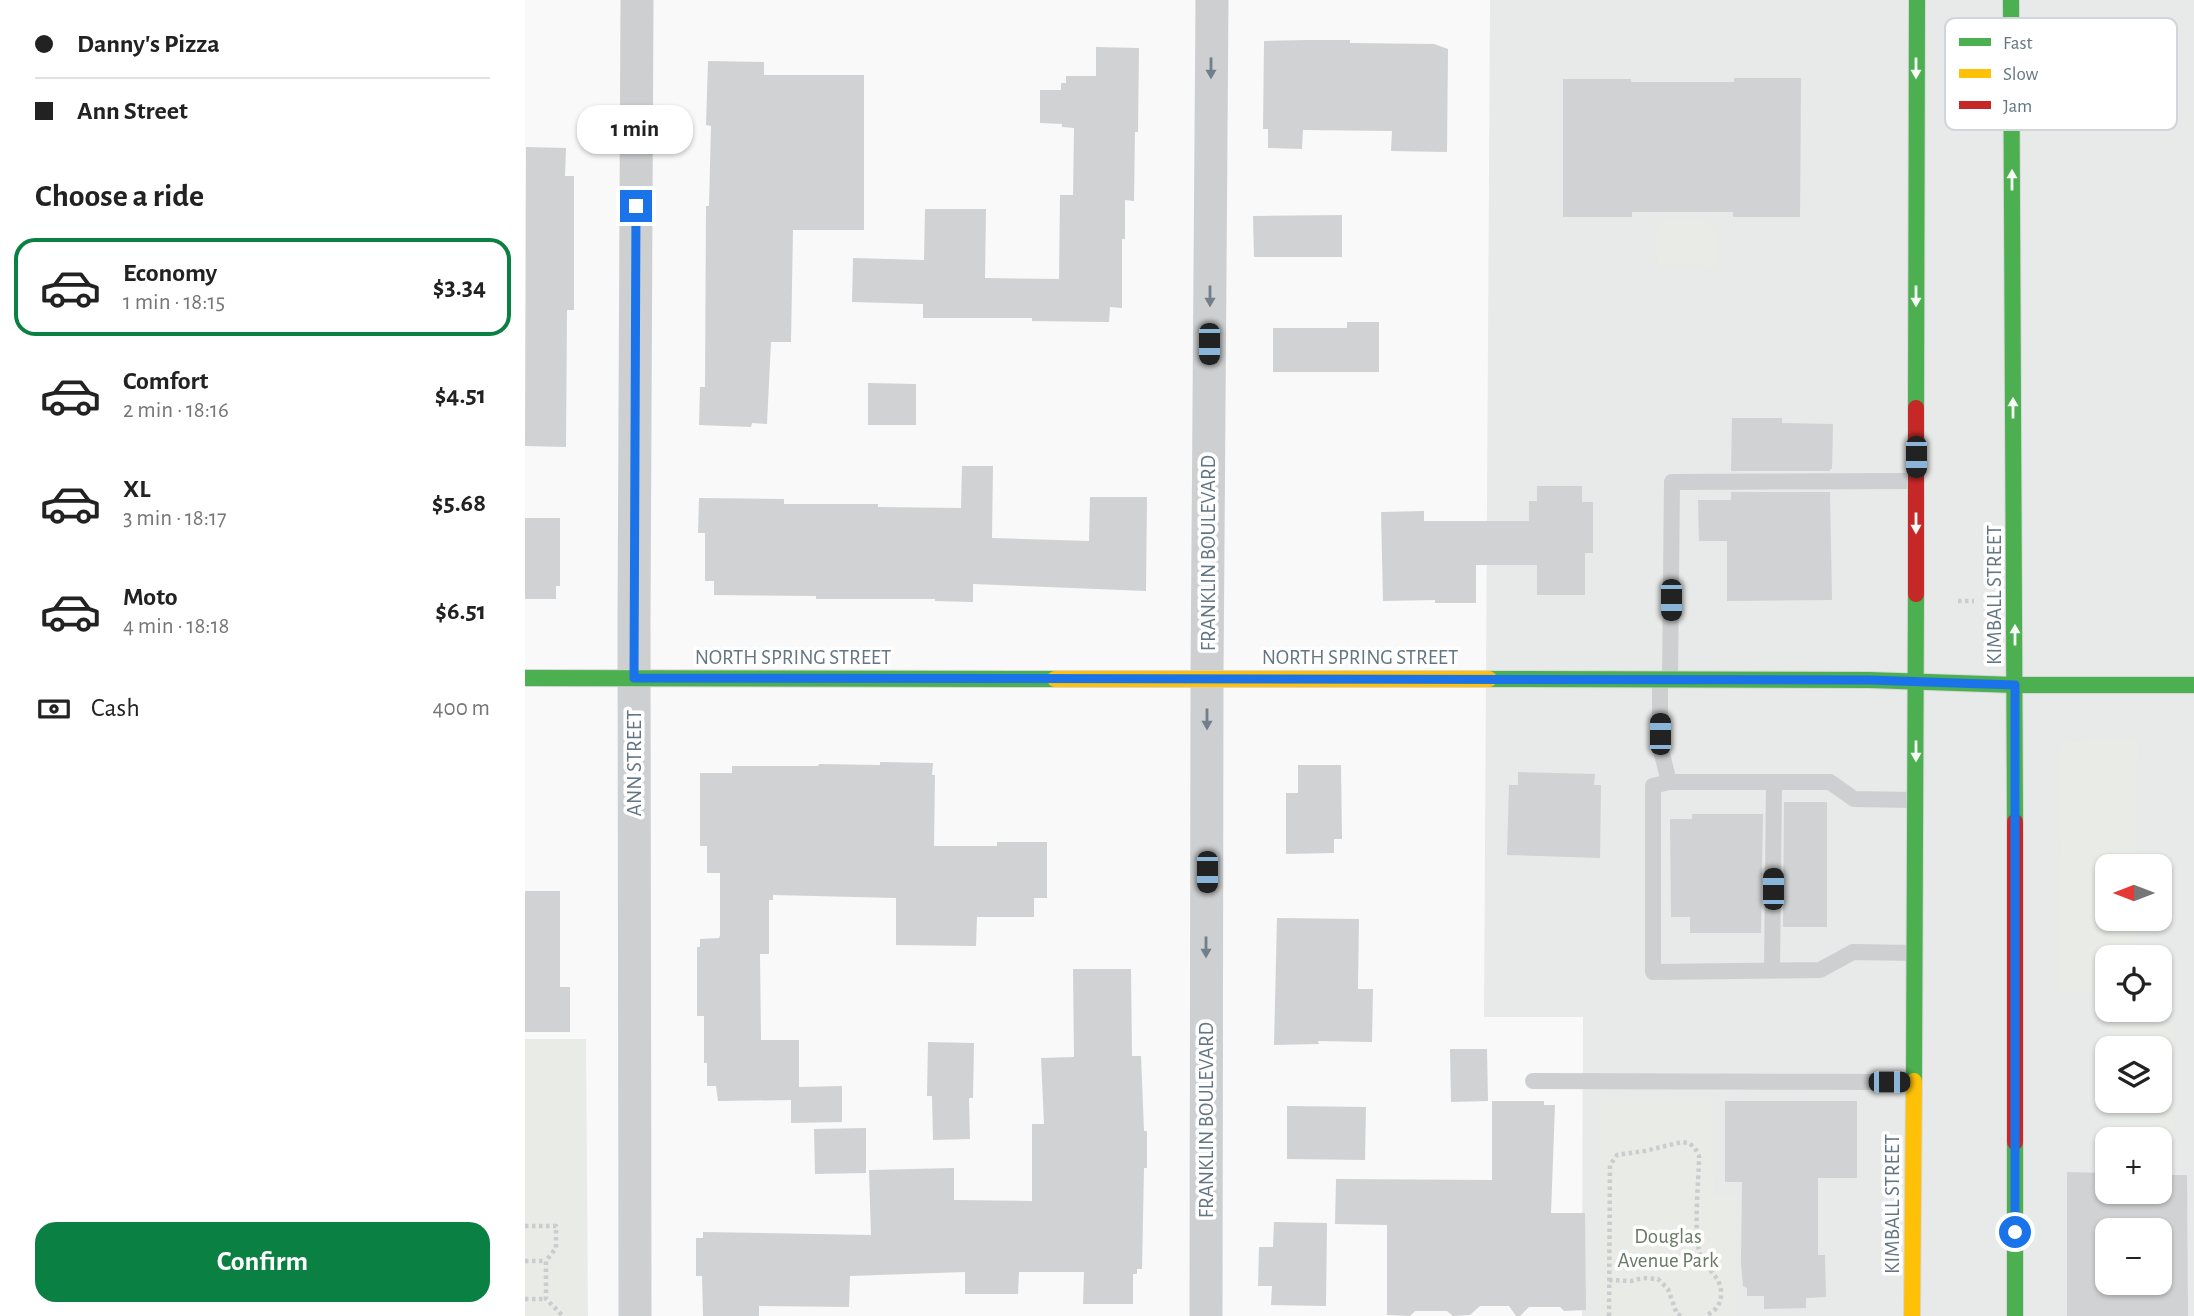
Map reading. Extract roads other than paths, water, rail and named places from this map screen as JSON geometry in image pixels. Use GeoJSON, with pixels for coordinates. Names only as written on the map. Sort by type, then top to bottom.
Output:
{"type":"FeatureCollection","features":[{"type":"Feature","properties":{"kind":"main road","name":"KIMBALL STREET"},"geometry":{"type":"LineString","coordinates":[[1912,1316],[1917,0]]}},
{"type":"Feature","properties":{"kind":"main road","name":"KIMBALL STREET"},"geometry":{"type":"LineString","coordinates":[[2011,0],[2011,18]]}},
{"type":"Feature","properties":{"kind":"main road","name":"KIMBALL STREET"},"geometry":{"type":"LineString","coordinates":[[2012,130],[2015,1316]]}},
{"type":"Feature","properties":{"kind":"main road","name":"NORTH SPRING STREET"},"geometry":{"type":"LineString","coordinates":[[525,678],[1207,678],[2194,685]]}},
{"type":"Feature","properties":{"kind":"street","name":"ANN STREET"},"geometry":{"type":"LineString","coordinates":[[635,1316],[637,0]]}},
{"type":"Feature","properties":{"kind":"street","name":"FRANKLIN BOULEVARD"},"geometry":{"type":"LineString","coordinates":[[1206,1316],[1212,0]]}},
{"type":"Feature","properties":{"kind":"lane"},"geometry":{"type":"LineString","coordinates":[[1669,782],[1660,746],[1672,482],[1916,481]]}},
{"type":"Feature","properties":{"kind":"lane"},"geometry":{"type":"LineString","coordinates":[[1914,953],[1853,952],[1820,970],[1653,972],[1653,786],[1669,782],[1830,782],[1854,799],[1915,800]]}},
{"type":"Feature","properties":{"kind":"lane"},"geometry":{"type":"LineString","coordinates":[[1772,970],[1774,782]]}},
{"type":"Feature","properties":{"kind":"lane"},"geometry":{"type":"LineString","coordinates":[[1534,1082],[1913,1082]]}},
{"type":"Feature","properties":{"kind":"park label","name":"Douglas Avenue Park"},"geometry":{"type":"Point","coordinates":[1668,1248]}}]}
